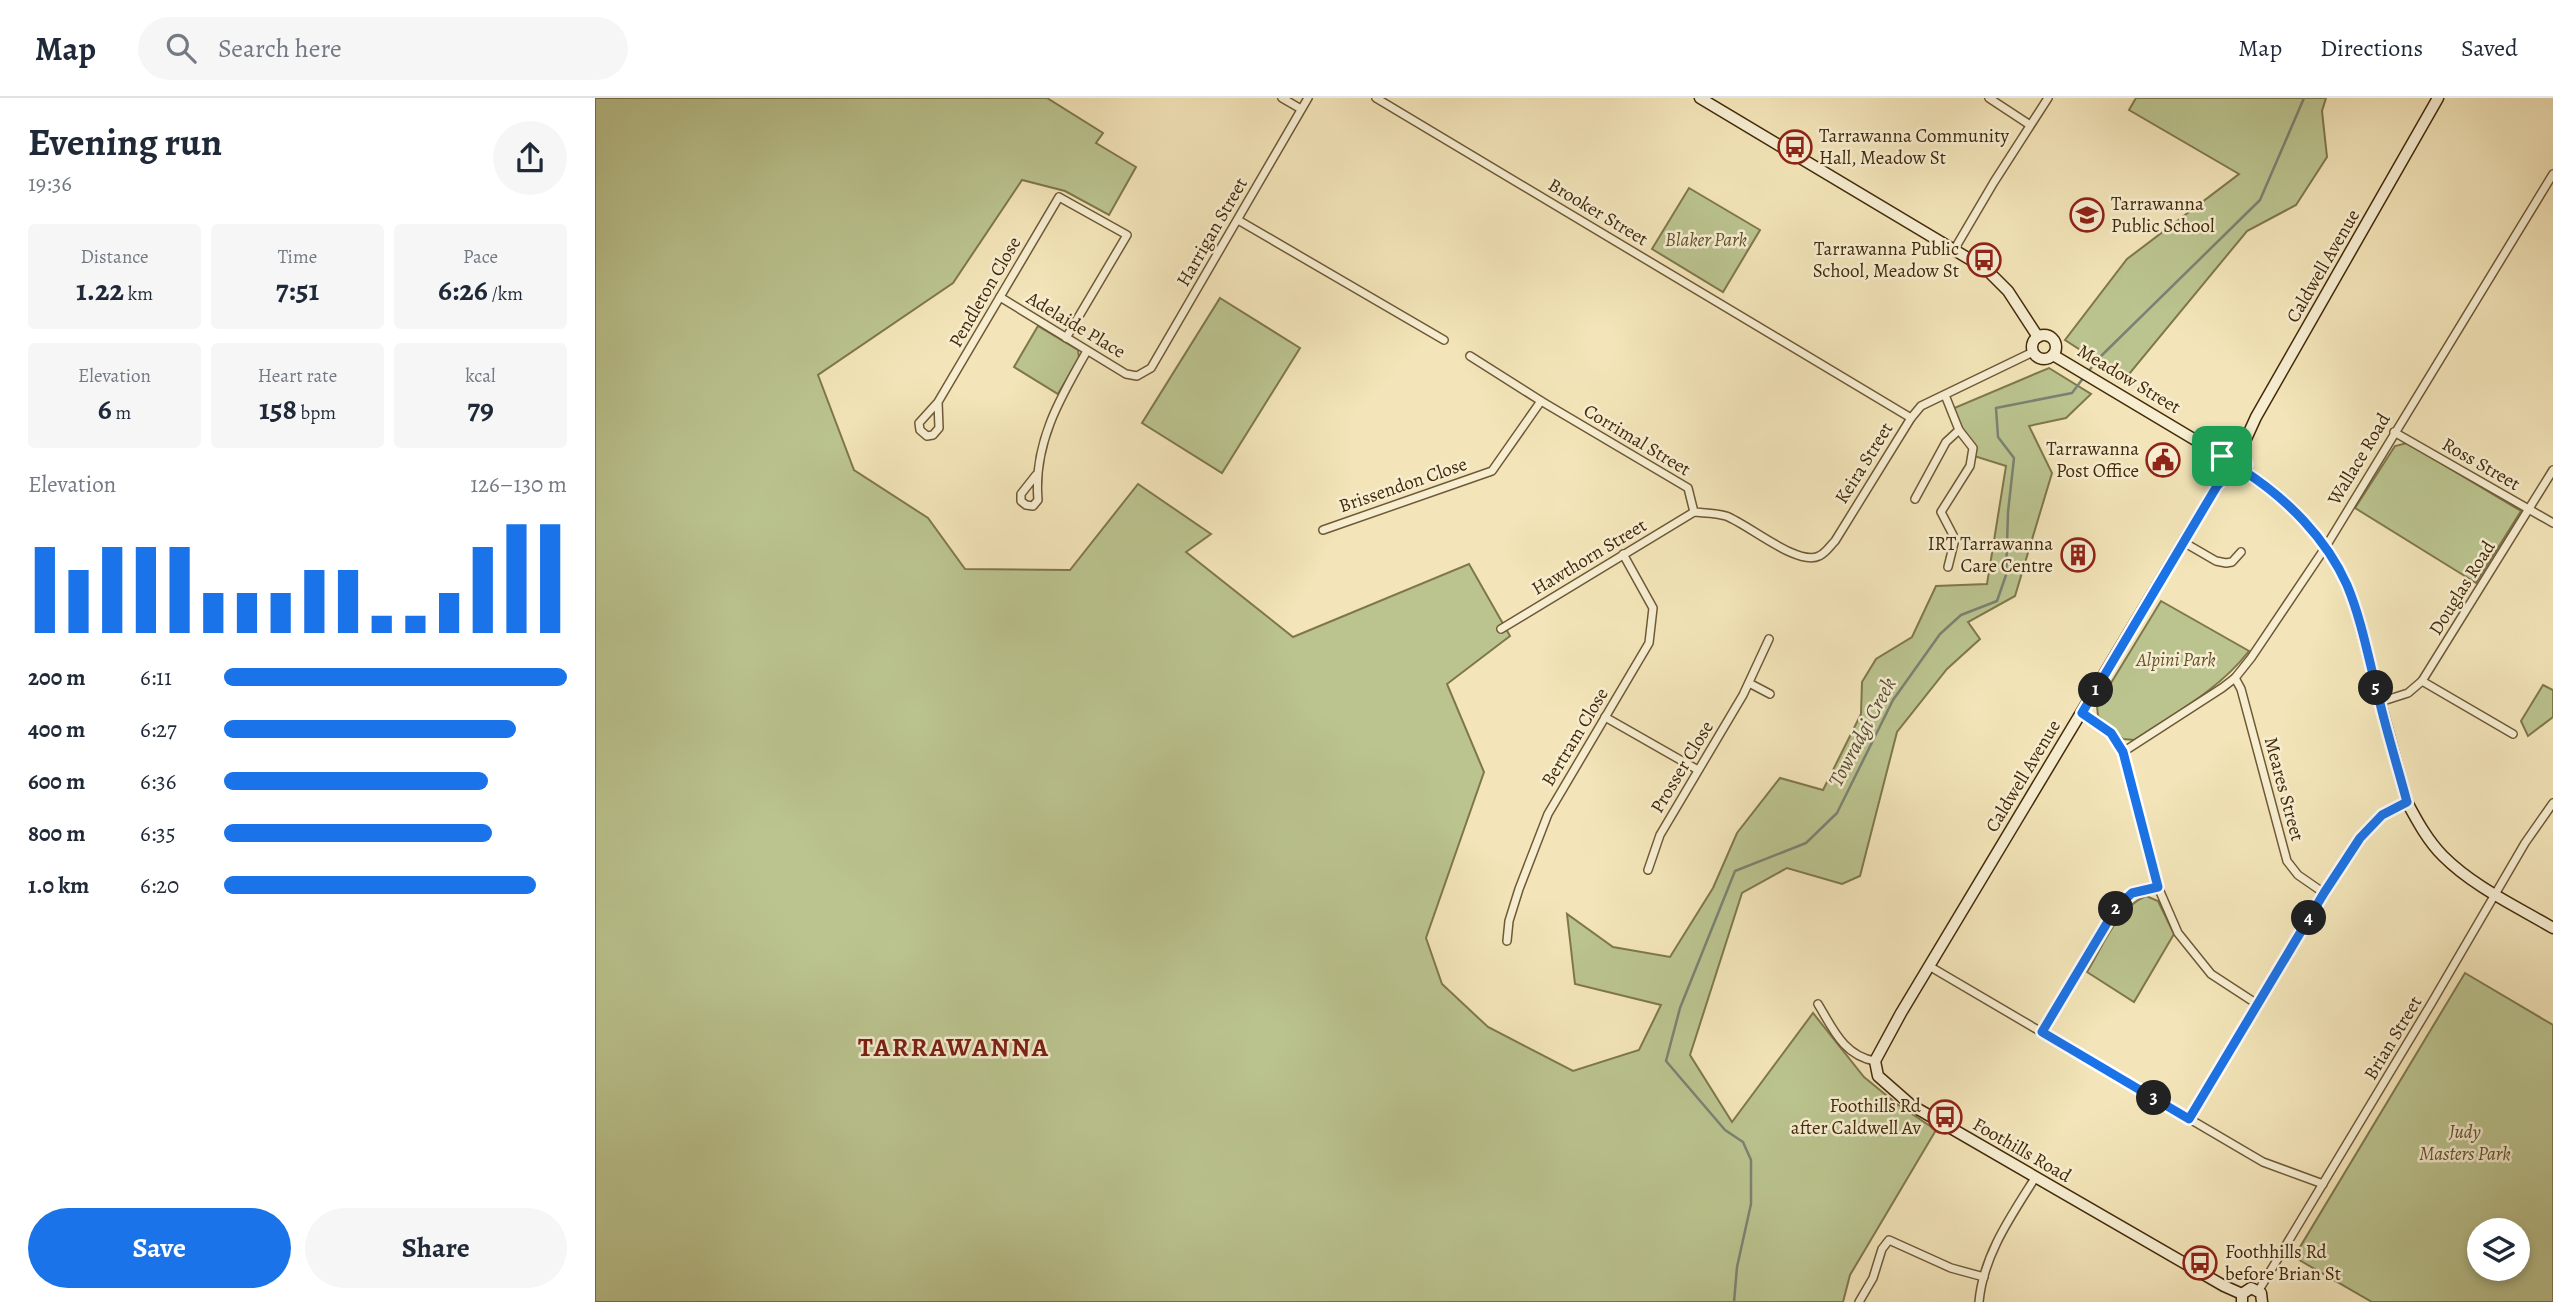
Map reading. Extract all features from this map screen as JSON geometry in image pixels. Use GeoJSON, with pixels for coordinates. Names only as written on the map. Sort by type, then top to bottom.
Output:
{"type":"FeatureCollection","features":[{"type":"Feature","properties":{"kind":"main road"},"geometry":{"type":"LineString","coordinates":[[1700,98],[1954,250],[2000,281],[2038,337]]}},
{"type":"Feature","properties":{"kind":"main road","name":"Caldwell Avenue"},"geometry":{"type":"LineString","coordinates":[[2239,452],[2256,416],[2438,98]]}},
{"type":"Feature","properties":{"kind":"main road"},"geometry":{"type":"LineString","coordinates":[[2046,335],[2053,340],[2056,347],[2053,355],[2043,359],[2033,352],[2033,342],[2046,335]]}},
{"type":"Feature","properties":{"kind":"main road","name":"Meadow Street"},"geometry":{"type":"LineString","coordinates":[[2053,355],[2222,456]]}},
{"type":"Feature","properties":{"kind":"main road"},"geometry":{"type":"LineString","coordinates":[[2230,450],[2239,452],[2246,460],[2244,471],[2238,477],[2227,475],[2220,465],[2222,456],[2230,450]]}},
{"type":"Feature","properties":{"kind":"main road"},"geometry":{"type":"LineString","coordinates":[[2244,471],[2280,498],[2310,528],[2339,570],[2354,605],[2407,802],[2419,824],[2444,857],[2468,876],[2553,928]]}},
{"type":"Feature","properties":{"kind":"main road","name":"Caldwell Avenue"},"geometry":{"type":"LineString","coordinates":[[1875,1061],[1929,966],[2217,486],[2227,475]]}},
{"type":"Feature","properties":{"kind":"main road","name":"Foothills Road"},"geometry":{"type":"LineString","coordinates":[[1875,1061],[1878,1076],[1911,1105],[2242,1298]]}},
{"type":"Feature","properties":{"kind":"main road"},"geometry":{"type":"LineString","coordinates":[[2242,1298],[2247,1289],[2259,1290],[2262,1302]]}},
{"type":"Feature","properties":{"kind":"street"},"geometry":{"type":"LineString","coordinates":[[1282,98],[1301,110]]}},
{"type":"Feature","properties":{"kind":"street","name":"Harrigan Street"},"geometry":{"type":"LineString","coordinates":[[1137,376],[1151,368],[1308,98]]}},
{"type":"Feature","properties":{"kind":"street","name":"Brooker Street"},"geometry":{"type":"LineString","coordinates":[[1376,98],[1911,418]]}},
{"type":"Feature","properties":{"kind":"street"},"geometry":{"type":"LineString","coordinates":[[1989,98],[2030,125]]}},
{"type":"Feature","properties":{"kind":"street"},"geometry":{"type":"LineString","coordinates":[[1954,250],[2048,98]]}},
{"type":"Feature","properties":{"kind":"street","name":"Wallace Road"},"geometry":{"type":"LineString","coordinates":[[2123,752],[2235,678],[2251,658],[2325,548],[2553,174]]}},
{"type":"Feature","properties":{"kind":"street","name":"Pendleton Close"},"geometry":{"type":"LineString","coordinates":[[938,402],[1059,197],[1127,235],[1066,338]]}},
{"type":"Feature","properties":{"kind":"street"},"geometry":{"type":"LineString","coordinates":[[1238,220],[1444,341]]}},
{"type":"Feature","properties":{"kind":"street","name":"Adelaide Place"},"geometry":{"type":"LineString","coordinates":[[1000,297],[1126,374],[1137,376]]}},
{"type":"Feature","properties":{"kind":"street"},"geometry":{"type":"LineString","coordinates":[[1036,475],[1047,430],[1059,401],[1087,351]]}},
{"type":"Feature","properties":{"kind":"street","name":"Keira Street"},"geometry":{"type":"LineString","coordinates":[[1694,512],[1725,515],[1797,555],[1818,557],[1835,541],[1921,406],[2033,352]]}},
{"type":"Feature","properties":{"kind":"street","name":"Corrimal Street"},"geometry":{"type":"LineString","coordinates":[[1470,356],[1688,488],[1694,512]]}},
{"type":"Feature","properties":{"kind":"street"},"geometry":{"type":"LineString","coordinates":[[1945,394],[1959,430],[1973,448],[1970,466],[1941,512],[1953,535],[1954,543],[1948,567]]}},
{"type":"Feature","properties":{"kind":"street","name":"Brissendon Close"},"geometry":{"type":"LineString","coordinates":[[1323,530],[1492,471],[1541,401]]}},
{"type":"Feature","properties":{"kind":"street"},"geometry":{"type":"LineString","coordinates":[[1915,499],[1946,442],[1959,430]]}},
{"type":"Feature","properties":{"kind":"street","name":"Ross Street"},"geometry":{"type":"LineString","coordinates":[[2394,432],[2553,523]]}},
{"type":"Feature","properties":{"kind":"street","name":"Douglas Road"},"geometry":{"type":"LineString","coordinates":[[2380,702],[2409,693],[2422,681],[2553,470]]}},
{"type":"Feature","properties":{"kind":"street","name":"Hawthorn Street"},"geometry":{"type":"LineString","coordinates":[[1501,629],[1694,512]]}},
{"type":"Feature","properties":{"kind":"street"},"geometry":{"type":"LineString","coordinates":[[2185,542],[2221,563],[2232,562],[2241,552]]}},
{"type":"Feature","properties":{"kind":"street","name":"Bertram Close"},"geometry":{"type":"LineString","coordinates":[[1507,941],[1509,921],[1519,889],[1548,814],[1649,643],[1653,608],[1623,554]]}},
{"type":"Feature","properties":{"kind":"street","name":"Prosser Close"},"geometry":{"type":"LineString","coordinates":[[1648,870],[1660,835],[1749,684],[1769,639]]}},
{"type":"Feature","properties":{"kind":"street","name":"Meares Street"},"geometry":{"type":"LineString","coordinates":[[2235,678],[2241,689],[2287,861],[2298,875],[2324,893]]}},
{"type":"Feature","properties":{"kind":"street"},"geometry":{"type":"LineString","coordinates":[[2422,681],[2512,734]]}},
{"type":"Feature","properties":{"kind":"street"},"geometry":{"type":"LineString","coordinates":[[1749,684],[1770,694]]}},
{"type":"Feature","properties":{"kind":"street"},"geometry":{"type":"LineString","coordinates":[[2082,713],[2111,733],[2123,752],[2158,887],[2178,933],[2211,974],[2257,1004]]}},
{"type":"Feature","properties":{"kind":"street"},"geometry":{"type":"LineString","coordinates":[[1605,717],[1698,770]]}},
{"type":"Feature","properties":{"kind":"street"},"geometry":{"type":"LineString","coordinates":[[2189,1119],[2324,893],[2360,838],[2382,815],[2407,802]]}},
{"type":"Feature","properties":{"kind":"street","name":"Brian Street"},"geometry":{"type":"LineString","coordinates":[[2259,1290],[2525,843],[2553,803]]}},
{"type":"Feature","properties":{"kind":"street"},"geometry":{"type":"LineString","coordinates":[[2042,1032],[2116,908],[2132,893],[2158,887]]}},
{"type":"Feature","properties":{"kind":"street"},"geometry":{"type":"LineString","coordinates":[[1929,966],[2263,1162],[2323,1185]]}},
{"type":"Feature","properties":{"kind":"street"},"geometry":{"type":"LineString","coordinates":[[1818,1004],[1851,1053],[1861,1059],[1875,1061]]}},
{"type":"Feature","properties":{"kind":"street"},"geometry":{"type":"LineString","coordinates":[[1979,1302],[1988,1263],[2005,1226],[2035,1178]]}},
{"type":"Feature","properties":{"kind":"street"},"geometry":{"type":"LineString","coordinates":[[1860,1302],[1873,1278],[1882,1250],[1889,1240],[1951,1268],[1984,1277]]}},
{"type":"Feature","properties":{"kind":"green space"},"geometry":{"type":"Polygon","coordinates":[[[595,98],[1047,98],[1103,133],[1096,143],[1136,167],[1109,215],[1065,191],[1022,180],[953,283],[818,375],[854,470],[928,518],[965,569],[1070,570],[1138,484],[1211,534],[1186,552],[1293,637],[1469,564],[1510,636],[1447,684],[1484,772],[1426,938],[1442,984],[1488,1027],[1573,1071],[1639,1050],[1661,1005],[1575,984],[1567,914],[1613,947],[1670,957],[1713,888],[1737,833],[1780,778],[1823,790],[1861,714],[1862,682],[1876,659],[1912,637],[1936,586],[1987,584],[2006,466],[1974,456],[1952,409],[2049,368],[2091,394],[2066,418],[2029,426],[2052,473],[2015,596],[1968,622],[1980,639],[1947,669],[1897,732],[1860,876],[1842,884],[1787,868],[1742,893],[1690,1055],[1732,1122],[1813,1013],[1864,1077],[1897,1104],[1936,1130],[1850,1275],[1843,1302],[595,1302],[595,98]]]}},
{"type":"Feature","properties":{"kind":"green space"},"geometry":{"type":"Polygon","coordinates":[[[2136,98],[2326,98],[2322,111],[2327,157],[2296,205],[2247,231],[2125,379],[2065,340],[2127,259],[2239,174],[2129,110],[2136,98]]]}},
{"type":"Feature","properties":{"kind":"green space","name":"Blaker Park"},"geometry":{"type":"Polygon","coordinates":[[[1689,188],[1760,230],[1723,292],[1652,249],[1689,188]]]}},
{"type":"Feature","properties":{"kind":"green space"},"geometry":{"type":"Polygon","coordinates":[[[1220,298],[1300,348],[1222,473],[1142,423],[1220,298]]]}},
{"type":"Feature","properties":{"kind":"green space"},"geometry":{"type":"Polygon","coordinates":[[[1038,326],[1078,350],[1079,358],[1058,394],[1014,367],[1038,326]]]}},
{"type":"Feature","properties":{"kind":"green space"},"geometry":{"type":"Polygon","coordinates":[[[2407,443],[2521,511],[2476,583],[2355,508],[2395,446],[2407,443]]]}},
{"type":"Feature","properties":{"kind":"green space","name":"Alpini Park"},"geometry":{"type":"Polygon","coordinates":[[[2161,601],[2249,651],[2224,678],[2196,700],[2134,740],[2123,739],[2098,716],[2097,706],[2161,601]]]}},
{"type":"Feature","properties":{"kind":"green space"},"geometry":{"type":"Polygon","coordinates":[[[2543,685],[2553,690],[2553,717],[2528,736],[2521,721],[2543,685]]]}},
{"type":"Feature","properties":{"kind":"green space"},"geometry":{"type":"Polygon","coordinates":[[[2146,896],[2158,901],[2174,934],[2134,1002],[2087,972],[2119,918],[2146,896]]]}},
{"type":"Feature","properties":{"kind":"green space","name":"Judy Masters Park"},"geometry":{"type":"Polygon","coordinates":[[[2465,973],[2553,1025],[2553,1302],[2372,1302],[2294,1257],[2465,973]]]}},
{"type":"Feature","properties":{"kind":"waterway","name":"Towradgi Creek"},"geometry":{"type":"LineString","coordinates":[[2088,372],[2098,359],[2260,200],[2304,98]]}},
{"type":"Feature","properties":{"kind":"waterway","name":"Towradgi Creek"},"geometry":{"type":"LineString","coordinates":[[1734,1302],[1737,1267],[1751,1204],[1751,1160],[1743,1142],[1725,1130],[1666,1061],[1680,1008],[1735,871],[1806,843],[1837,813],[1893,700],[1940,634],[1961,615],[1997,601],[2006,575],[2008,512],[2014,458],[1998,437],[1996,408],[2072,393],[2084,377]]}},
{"type":"Feature","properties":{"kind":"place","name":"Tarrawanna Community Hall, Meadow St"},"geometry":{"type":"Point","coordinates":[1795,147]}},
{"type":"Feature","properties":{"kind":"place","name":"Tarrawanna Public School"},"geometry":{"type":"Point","coordinates":[2087,215]}},
{"type":"Feature","properties":{"kind":"place","name":"Tarrawanna Public School, Meadow St"},"geometry":{"type":"Point","coordinates":[1984,260]}},
{"type":"Feature","properties":{"kind":"place","name":"Tarrawanna Post Office"},"geometry":{"type":"Point","coordinates":[2163,460]}},
{"type":"Feature","properties":{"kind":"place","name":"IRT Tarrawanna Care Centre"},"geometry":{"type":"Point","coordinates":[2078,555]}},
{"type":"Feature","properties":{"kind":"place","name":"Foothills Rd after Caldwell Av"},"geometry":{"type":"Point","coordinates":[1945,1117]}},
{"type":"Feature","properties":{"kind":"place","name":"Foothhills Rd before Brian St"},"geometry":{"type":"Point","coordinates":[2200,1263]}},
{"type":"Feature","properties":{"kind":"district","name":"TARRAWANNA"},"geometry":{"type":"Point","coordinates":[954,1047]}},
{"type":"Feature","properties":{"kind":"route"},"geometry":{"type":"LineString","coordinates":[[2230,450],[2243,455],[2247,464],[2244,471],[2265,485],[2310,528],[2339,570],[2354,605],[2407,802],[2382,815],[2360,838],[2324,893],[2189,1119],[2042,1032],[2116,908],[2132,893],[2158,887],[2144,824],[2123,752],[2111,733],[2082,713],[2217,486],[2227,475],[2221,471],[2222,456],[2230,450]]}}]}
